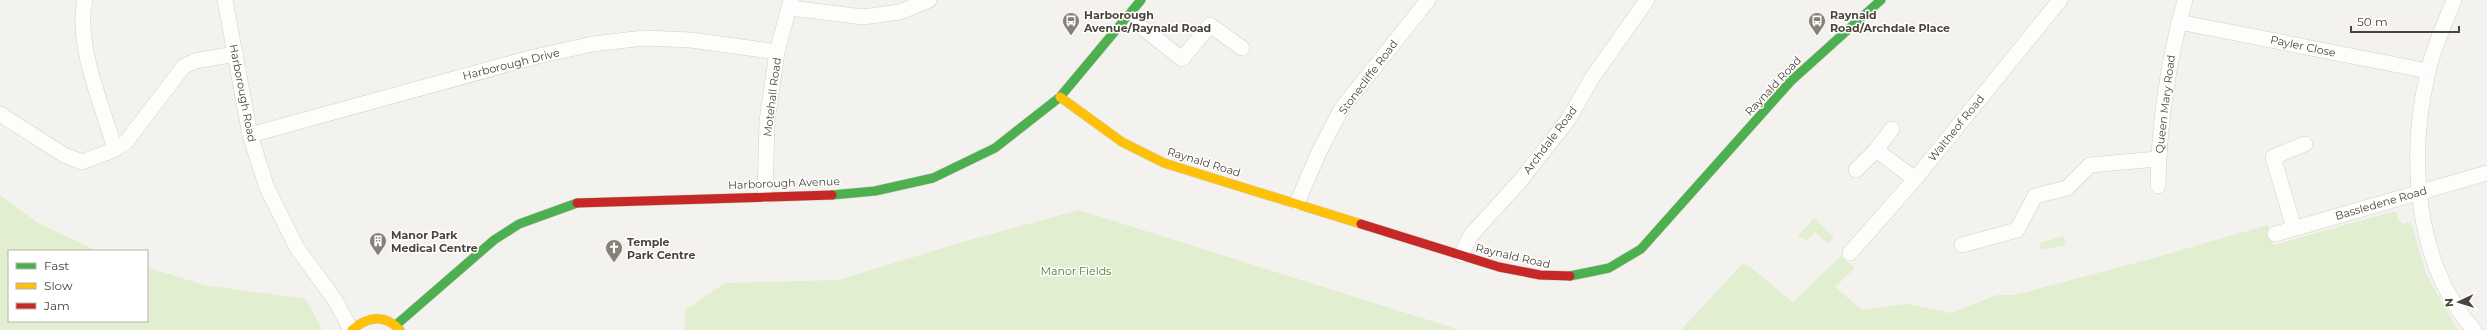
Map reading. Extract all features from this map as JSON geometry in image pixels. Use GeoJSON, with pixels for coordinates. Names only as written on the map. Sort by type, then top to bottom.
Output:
{"type":"FeatureCollection","features":[{"type":"Feature","properties":{"kind":"street"},"geometry":{"type":"LineString","coordinates":[[85,0],[81,17],[83,42],[115,149]]}},
{"type":"Feature","properties":{"kind":"street","name":"Harborough Road"},"geometry":{"type":"LineString","coordinates":[[225,0],[250,135],[267,188],[297,248],[335,300],[351,330]]}},
{"type":"Feature","properties":{"kind":"street"},"geometry":{"type":"LineString","coordinates":[[790,4],[863,17],[900,12],[930,0]]}},
{"type":"Feature","properties":{"kind":"street","name":"Harborough Avenue"},"geometry":{"type":"LineString","coordinates":[[398,327],[494,240],[519,224],[571,204],[601,201],[815,196],[875,191],[933,178],[995,148],[1060,97],[1141,0]]}},
{"type":"Feature","properties":{"kind":"street","name":"Stonecliffe Road"},"geometry":{"type":"LineString","coordinates":[[1297,203],[1319,152],[1342,108],[1428,0]]}},
{"type":"Feature","properties":{"kind":"street","name":"Archdale Road"},"geometry":{"type":"LineString","coordinates":[[1460,255],[1471,235],[1521,180],[1568,120],[1592,78],[1647,0]]}},
{"type":"Feature","properties":{"kind":"street","name":"Raynald Road"},"geometry":{"type":"LineString","coordinates":[[1060,97],[1122,142],[1164,163],[1297,203],[1460,255],[1538,276],[1561,278],[1584,276],[1610,268],[1633,256],[1676,212],[1791,80],[1882,0]]}},
{"type":"Feature","properties":{"kind":"street","name":"Waltheof Road"},"geometry":{"type":"LineString","coordinates":[[1850,253],[1915,179],[2060,0]]}},
{"type":"Feature","properties":{"kind":"street","name":"Queen Mary Road"},"geometry":{"type":"LineString","coordinates":[[2158,186],[2158,159],[2166,78],[2185,0]]}},
{"type":"Feature","properties":{"kind":"street"},"geometry":{"type":"LineString","coordinates":[[2454,0],[2428,71],[2421,118],[2419,192],[2424,224],[2438,270],[2450,296],[2474,330]]}},
{"type":"Feature","properties":{"kind":"street","name":"Motehall Road"},"geometry":{"type":"LineString","coordinates":[[765,196],[767,121],[777,52],[790,4]]}},
{"type":"Feature","properties":{"kind":"street"},"geometry":{"type":"LineString","coordinates":[[1128,16],[1182,59],[1210,25],[1242,48]]}},
{"type":"Feature","properties":{"kind":"street","name":"Payler Close"},"geometry":{"type":"LineString","coordinates":[[2179,22],[2428,71]]}},
{"type":"Feature","properties":{"kind":"street","name":"Harborough Drive"},"geometry":{"type":"LineString","coordinates":[[250,135],[534,57],[593,44],[644,38],[691,40],[777,52]]}},
{"type":"Feature","properties":{"kind":"street"},"geometry":{"type":"LineString","coordinates":[[0,114],[64,155],[82,162],[115,149],[126,142],[184,66],[195,61],[235,54]]}},
{"type":"Feature","properties":{"kind":"street"},"geometry":{"type":"LineString","coordinates":[[1856,170],[1876,150],[1892,129]]}},
{"type":"Feature","properties":{"kind":"street"},"geometry":{"type":"LineString","coordinates":[[2294,228],[2273,157],[2305,144]]}},
{"type":"Feature","properties":{"kind":"street"},"geometry":{"type":"LineString","coordinates":[[1876,150],[1915,179]]}},
{"type":"Feature","properties":{"kind":"street"},"geometry":{"type":"LineString","coordinates":[[1962,245],[2017,230],[2035,196],[2067,188],[2090,165],[2158,159]]}},
{"type":"Feature","properties":{"kind":"street","name":"Bassledene Road"},"geometry":{"type":"LineString","coordinates":[[2275,234],[2487,173]]}},
{"type":"Feature","properties":{"kind":"street"},"geometry":{"type":"LineString","coordinates":[[351,330],[367,318],[377,317],[387,319],[398,327]]}},
{"type":"Feature","properties":{"kind":"green space"},"geometry":{"type":"Polygon","coordinates":[[[0,195],[38,223],[95,250],[8,250],[8,322],[148,322],[148,267],[204,285],[306,299],[322,330],[0,330],[0,195]]]}},
{"type":"Feature","properties":{"kind":"green space","name":"Manor Fields"},"geometry":{"type":"Polygon","coordinates":[[[1079,210],[1460,330],[685,330],[685,310],[725,283],[838,280],[966,241],[1079,210]]]}},
{"type":"Feature","properties":{"kind":"green space"},"geometry":{"type":"Polygon","coordinates":[[[2395,211],[2397,213],[2398,220],[2404,224],[2411,222],[2426,274],[2458,330],[1681,330],[1744,262],[1793,302],[1841,256],[1855,268],[1835,287],[1862,310],[1908,304],[1951,313],[1997,295],[2015,295],[2150,259],[2268,225],[2273,245],[2395,211]]]}},
{"type":"Feature","properties":{"kind":"green space"},"geometry":{"type":"Polygon","coordinates":[[[1814,218],[1834,237],[1828,244],[1815,232],[1807,240],[1798,236],[1814,218]]]}},
{"type":"Feature","properties":{"kind":"green space"},"geometry":{"type":"Polygon","coordinates":[[[2064,236],[2066,245],[2041,250],[2039,243],[2064,236]]]}},
{"type":"Feature","properties":{"kind":"traffic: fast"},"geometry":{"type":"LineString","coordinates":[[832,195],[875,191],[933,178],[995,148],[1060,97],[1141,0]]}},
{"type":"Feature","properties":{"kind":"traffic: fast"},"geometry":{"type":"LineString","coordinates":[[1570,276],[1609,268],[1641,249],[1791,81],[1881,0]]}},
{"type":"Feature","properties":{"kind":"traffic: fast"},"geometry":{"type":"LineString","coordinates":[[396,325],[494,240],[519,224],[577,203]]}},
{"type":"Feature","properties":{"kind":"traffic: slow"},"geometry":{"type":"LineString","coordinates":[[1060,97],[1122,142],[1164,163],[1361,224]]}},
{"type":"Feature","properties":{"kind":"traffic: slow"},"geometry":{"type":"LineString","coordinates":[[352,330],[364,322],[376,319],[388,321],[400,330]]}},
{"type":"Feature","properties":{"kind":"traffic: jam"},"geometry":{"type":"LineString","coordinates":[[577,203],[832,195]]}},
{"type":"Feature","properties":{"kind":"traffic: jam"},"geometry":{"type":"LineString","coordinates":[[1361,224],[1499,267],[1540,275],[1570,276]]}},
{"type":"Feature","properties":{"kind":"place","name":"Harborough Avenue/Raynald Road"},"geometry":{"type":"Point","coordinates":[1071,36]}},
{"type":"Feature","properties":{"kind":"place","name":"Raynald Road/Archdale Place"},"geometry":{"type":"Point","coordinates":[1817,36]}},
{"type":"Feature","properties":{"kind":"place","name":"Manor Park Medical Centre"},"geometry":{"type":"Point","coordinates":[378,256]}},
{"type":"Feature","properties":{"kind":"place","name":"Temple Park Centre"},"geometry":{"type":"Point","coordinates":[614,263]}}]}
